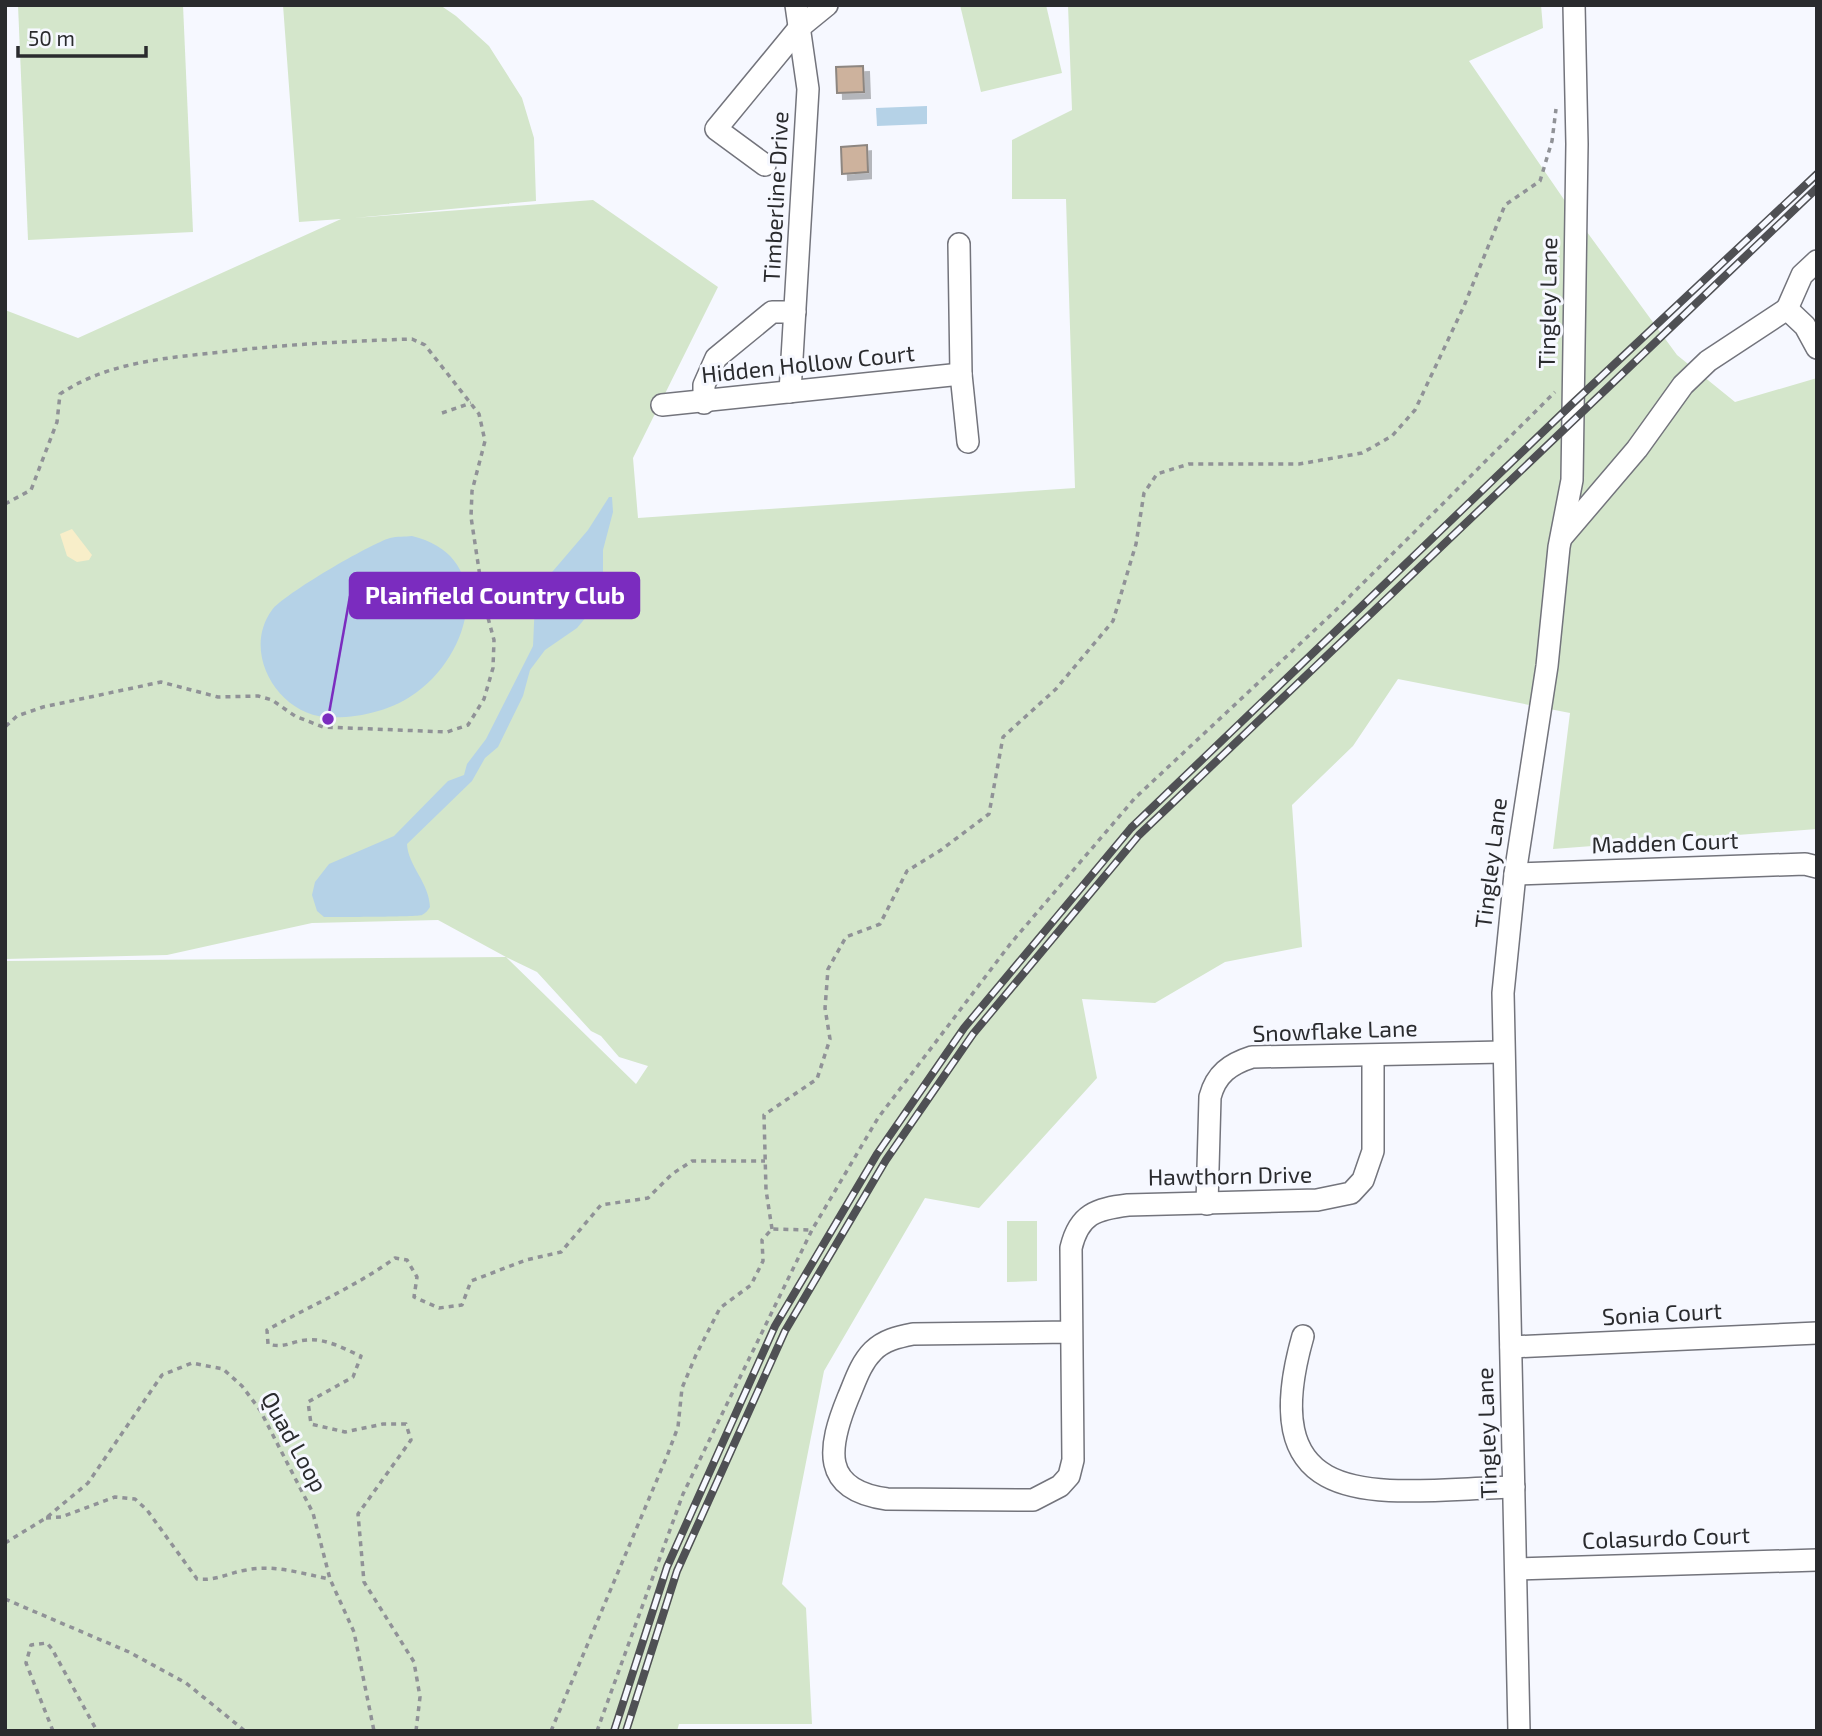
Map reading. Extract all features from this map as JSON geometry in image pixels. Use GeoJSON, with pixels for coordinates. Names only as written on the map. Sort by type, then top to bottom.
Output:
{"type":"FeatureCollection","features":[{"type":"Feature","properties":{"kind":"street","name":"Timberline Drive"},"geometry":{"type":"LineString","coordinates":[[790,393],[808,89],[796,5]]}},
{"type":"Feature","properties":{"kind":"street"},"geometry":{"type":"LineString","coordinates":[[765,165],[716,129],[800,27],[827,5]]}},
{"type":"Feature","properties":{"kind":"street","name":"Tingley Lane"},"geometry":{"type":"LineString","coordinates":[[1519,1731],[1503,993],[1515,874],[1546,666],[1560,539],[1572,480],[1576,100],[1574,5]]}},
{"type":"Feature","properties":{"kind":"street"},"geometry":{"type":"LineString","coordinates":[[959,244],[961,374],[968,442]]}},
{"type":"Feature","properties":{"kind":"street"},"geometry":{"type":"LineString","coordinates":[[1560,539],[1637,449],[1683,385],[1708,360],[1787,310],[1802,275],[1817,261]]}},
{"type":"Feature","properties":{"kind":"street"},"geometry":{"type":"LineString","coordinates":[[1787,310],[1811,321],[1817,348]]}},
{"type":"Feature","properties":{"kind":"street"},"geometry":{"type":"LineString","coordinates":[[704,403],[704,385],[716,358],[772,312],[795,312]]}},
{"type":"Feature","properties":{"kind":"street","name":"Hidden Hollow Court"},"geometry":{"type":"LineString","coordinates":[[662,405],[704,403],[961,374]]}},
{"type":"Feature","properties":{"kind":"street","name":"Madden Court"},"geometry":{"type":"LineString","coordinates":[[1515,874],[1805,864],[1817,867]]}},
{"type":"Feature","properties":{"kind":"street","name":"Snowflake Lane"},"geometry":{"type":"LineString","coordinates":[[1207,1204],[1210,1097],[1213,1083],[1223,1072],[1252,1057],[1503,1052]]}},
{"type":"Feature","properties":{"kind":"street","name":"Hawthorn Drive"},"geometry":{"type":"LineString","coordinates":[[1071,1332],[913,1334],[889,1339],[874,1349],[863,1363],[837,1426],[832,1443],[834,1461],[842,1478],[854,1490],[867,1496],[887,1499],[1019,1502],[1046,1495],[1069,1476],[1073,1460],[1071,1248],[1078,1225],[1105,1208],[1317,1200],[1351,1193],[1363,1180],[1373,1151],[1373,1056]]}},
{"type":"Feature","properties":{"kind":"street","name":"Sonia Court"},"geometry":{"type":"LineString","coordinates":[[1511,1347],[1817,1333]]}},
{"type":"Feature","properties":{"kind":"street"},"geometry":{"type":"LineString","coordinates":[[1303,1336],[1290,1396],[1291,1420],[1298,1446],[1307,1464],[1324,1478],[1351,1487],[1386,1491],[1514,1487]]}},
{"type":"Feature","properties":{"kind":"street","name":"Colasurdo Court"},"geometry":{"type":"LineString","coordinates":[[1517,1569],[1817,1560]]}},
{"type":"Feature","properties":{"kind":"path"},"geometry":{"type":"LineString","coordinates":[[772,1229],[765,1161],[764,1115],[817,1079],[830,1039],[825,1008],[828,968],[846,937],[880,924],[907,871],[941,850],[989,814],[1003,737],[1056,689],[1114,621],[1136,544],[1144,493],[1157,474],[1189,464],[1299,464],[1362,453],[1392,436],[1415,410],[1464,306],[1504,205],[1540,181],[1552,141],[1556,102],[1576,100]]}},
{"type":"Feature","properties":{"kind":"path"},"geometry":{"type":"LineString","coordinates":[[5,504],[31,490],[57,422],[60,394],[85,377],[178,355],[269,346],[412,339],[425,345],[479,414],[485,441],[472,491],[471,517],[484,603],[494,640],[493,668],[484,699],[468,725],[447,732],[323,727],[295,716],[272,700],[258,696],[218,697],[161,682],[43,707],[17,716],[5,727]]}},
{"type":"Feature","properties":{"kind":"path"},"geometry":{"type":"LineString","coordinates":[[597,1731],[683,1494],[812,1230],[887,1107],[1011,943],[1135,798],[1334,612],[1574,373]]}},
{"type":"Feature","properties":{"kind":"path"},"geometry":{"type":"LineString","coordinates":[[442,413],[471,403]]}},
{"type":"Feature","properties":{"kind":"path"},"geometry":{"type":"LineString","coordinates":[[416,1731],[420,1697],[414,1662],[364,1583],[358,1514],[411,1440],[406,1424],[383,1424],[345,1433],[311,1424],[308,1402],[353,1377],[361,1356],[332,1343],[306,1340],[281,1348],[268,1344],[267,1330],[332,1294],[361,1283],[395,1258],[407,1260],[417,1277],[414,1297],[439,1308],[462,1305],[471,1281],[526,1260],[561,1252],[601,1205],[648,1198],[671,1174],[692,1161],[765,1161]]}},
{"type":"Feature","properties":{"kind":"path"},"geometry":{"type":"LineString","coordinates":[[551,1731],[667,1456],[678,1427],[682,1388],[720,1308],[751,1285],[763,1261],[761,1240],[772,1229],[812,1230]]}},
{"type":"Feature","properties":{"kind":"path","name":"Quad Loop"},"geometry":{"type":"LineString","coordinates":[[5,1543],[46,1518],[88,1483],[162,1375],[192,1363],[223,1369],[242,1386],[260,1410],[313,1513],[330,1579],[354,1632],[374,1731]]}},
{"type":"Feature","properties":{"kind":"path","name":"Quad Loop"},"geometry":{"type":"LineString","coordinates":[[46,1518],[61,1517],[115,1497],[135,1499],[147,1510],[197,1579],[214,1581],[246,1570],[265,1568],[330,1579]]}},
{"type":"Feature","properties":{"kind":"path"},"geometry":{"type":"LineString","coordinates":[[5,1599],[129,1652],[186,1683],[245,1731]]}},
{"type":"Feature","properties":{"kind":"path"},"geometry":{"type":"LineString","coordinates":[[52,1731],[26,1663],[31,1645],[47,1643],[52,1649],[97,1731]]}},
{"type":"Feature","properties":{"kind":"green space"},"geometry":{"type":"Polygon","coordinates":[[[18,5],[183,5],[193,232],[28,240],[18,5]]]}},
{"type":"Feature","properties":{"kind":"green space"},"geometry":{"type":"Polygon","coordinates":[[[283,5],[440,5],[489,46],[522,98],[534,138],[536,201],[354,218],[593,200],[718,287],[633,458],[638,518],[1075,488],[1066,199],[1012,199],[1012,140],[1072,110],[1068,5],[1541,5],[1543,28],[1469,61],[1576,217],[1677,355],[1735,402],[1817,378],[1817,829],[1553,849],[1570,713],[1398,679],[1353,746],[1292,805],[1302,947],[1225,962],[1155,1003],[1082,999],[1097,1078],[979,1208],[925,1198],[824,1371],[782,1584],[806,1608],[812,1724],[679,1724],[677,1731],[5,1731],[5,961],[506,957],[438,920],[312,923],[167,955],[5,959],[5,310],[78,338],[341,219],[299,222],[283,5]],[[506,957],[636,1084],[648,1066],[619,1057],[537,972],[506,957]]]}},
{"type":"Feature","properties":{"kind":"green space"},"geometry":{"type":"Polygon","coordinates":[[[960,5],[1046,5],[1062,73],[981,92],[960,5]]]}},
{"type":"Feature","properties":{"kind":"green space"},"geometry":{"type":"Polygon","coordinates":[[[1007,1221],[1037,1221],[1037,1281],[1007,1282],[1007,1221]]]}},
{"type":"Feature","properties":{"kind":"sand"},"geometry":{"type":"Polygon","coordinates":[[[72,529],[92,555],[89,560],[77,562],[67,556],[60,534],[72,529]]]}},
{"type":"Feature","properties":{"kind":"water"},"geometry":{"type":"Polygon","coordinates":[[[927,106],[927,124],[877,126],[876,108],[927,106]]]}},
{"type":"Feature","properties":{"kind":"water"},"geometry":{"type":"Polygon","coordinates":[[[609,497],[612,497],[613,512],[603,550],[603,575],[597,604],[577,628],[545,650],[530,670],[523,696],[498,747],[485,758],[472,781],[407,844],[411,860],[429,898],[430,907],[417,916],[324,917],[317,911],[312,895],[315,882],[329,864],[394,836],[448,781],[464,775],[467,764],[486,739],[533,646],[535,601],[547,578],[588,530],[609,497]]]}},
{"type":"Feature","properties":{"kind":"water"},"geometry":{"type":"Polygon","coordinates":[[[412,536],[439,547],[456,563],[465,584],[467,606],[462,630],[451,654],[436,675],[417,692],[385,709],[349,717],[326,717],[293,705],[269,678],[263,662],[263,627],[272,610],[309,582],[365,550],[390,538],[412,536]]]}},
{"type":"Feature","properties":{"kind":"building"},"geometry":{"type":"Polygon","coordinates":[[[863,66],[864,92],[837,93],[836,67],[863,66]]]}},
{"type":"Feature","properties":{"kind":"building"},"geometry":{"type":"Polygon","coordinates":[[[867,145],[868,172],[842,174],[841,147],[867,145]]]}},
{"type":"Feature","properties":{"kind":"railway"},"geometry":{"type":"LineString","coordinates":[[614,1731],[667,1567],[775,1326],[877,1154],[964,1028],[1131,828],[1572,404],[1817,174]]}},
{"type":"Feature","properties":{"kind":"railway"},"geometry":{"type":"LineString","coordinates":[[626,1731],[677,1571],[785,1331],[886,1160],[973,1034],[1139,835],[1817,188]]}},
{"type":"Feature","properties":{"kind":"place","name":"Plainfield Country Club"},"geometry":{"type":"Point","coordinates":[328,719]}}]}
